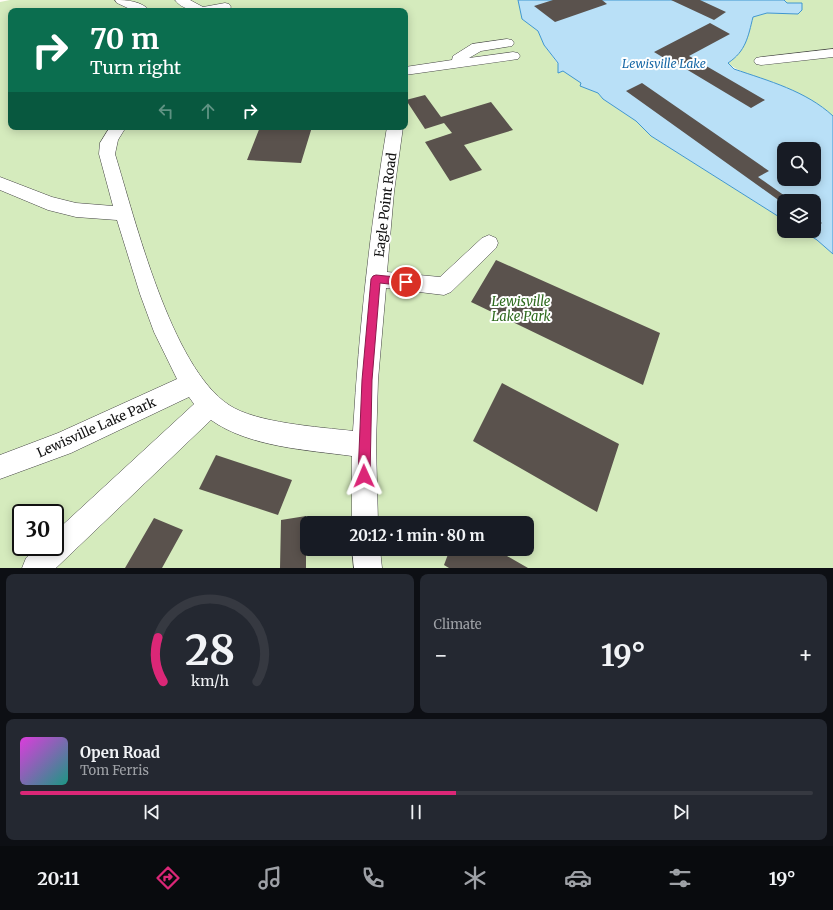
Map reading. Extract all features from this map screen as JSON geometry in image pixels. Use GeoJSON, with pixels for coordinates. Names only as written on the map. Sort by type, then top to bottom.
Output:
{"type":"FeatureCollection","features":[{"type":"Feature","properties":{"kind":"street"},"geometry":{"type":"LineString","coordinates":[[121,0],[138,8]]}},
{"type":"Feature","properties":{"kind":"street"},"geometry":{"type":"LineString","coordinates":[[181,0],[196,8]]}},
{"type":"Feature","properties":{"kind":"street"},"geometry":{"type":"LineString","coordinates":[[447,64],[477,47],[507,43]]}},
{"type":"Feature","properties":{"kind":"street"},"geometry":{"type":"LineString","coordinates":[[761,61],[833,53]]}},
{"type":"Feature","properties":{"kind":"street"},"geometry":{"type":"LineString","coordinates":[[408,70],[513,56]]}},
{"type":"Feature","properties":{"kind":"street"},"geometry":{"type":"LineString","coordinates":[[116,130],[106,146],[125,214],[151,296],[171,345],[192,384],[210,405],[220,412],[250,425],[285,434],[364,445]]}},
{"type":"Feature","properties":{"kind":"street","name":"Eagle Point Road"},"geometry":{"type":"LineString","coordinates":[[365,516],[364,445],[367,380],[385,192],[395,130]]}},
{"type":"Feature","properties":{"kind":"street"},"geometry":{"type":"LineString","coordinates":[[0,183],[48,204],[76,210],[125,214]]}},
{"type":"Feature","properties":{"kind":"street"},"geometry":{"type":"LineString","coordinates":[[376,279],[444,286],[489,243]]}},
{"type":"Feature","properties":{"kind":"street","name":"Lewisville Lake Park"},"geometry":{"type":"LineString","coordinates":[[0,467],[62,444],[192,384]]}},
{"type":"Feature","properties":{"kind":"street"},"geometry":{"type":"LineString","coordinates":[[36,568],[210,405]]}},
{"type":"Feature","properties":{"kind":"street"},"geometry":{"type":"LineString","coordinates":[[367,556],[368,568]]}},
{"type":"Feature","properties":{"kind":"green space","name":"Lewisville Lake Park"},"geometry":{"type":"Polygon","coordinates":[[[10,0],[518,0],[522,19],[538,31],[544,45],[563,71],[582,83],[581,86],[598,93],[603,99],[636,121],[651,136],[777,216],[777,238],[814,238],[833,254],[833,568],[0,568],[0,2],[10,0]]]}},
{"type":"Feature","properties":{"kind":"green space"},"geometry":{"type":"Polygon","coordinates":[[[784,0],[833,0],[833,116],[819,105],[803,96],[778,84],[742,72],[728,63],[734,59],[742,49],[753,17],[767,13],[798,14],[795,3],[787,3],[784,0]]]}},
{"type":"Feature","properties":{"kind":"water","name":"Lewisville Lake"},"geometry":{"type":"Polygon","coordinates":[[[518,0],[784,0],[787,3],[802,3],[802,10],[798,14],[767,13],[753,17],[748,37],[743,48],[739,54],[728,63],[734,69],[799,93],[822,107],[833,116],[833,254],[814,238],[821,238],[821,194],[777,194],[777,216],[651,136],[636,121],[603,99],[598,93],[580,86],[581,83],[563,71],[558,73],[558,63],[544,45],[538,31],[522,19],[518,0]]]}},
{"type":"Feature","properties":{"kind":"building"},"geometry":{"type":"Polygon","coordinates":[[[553,0],[602,0],[607,4],[555,22],[534,6],[553,0]]]}},
{"type":"Feature","properties":{"kind":"building"},"geometry":{"type":"Polygon","coordinates":[[[671,0],[700,0],[726,12],[714,20],[671,0]]]}},
{"type":"Feature","properties":{"kind":"building"},"geometry":{"type":"Polygon","coordinates":[[[710,23],[730,34],[689,56],[765,100],[751,108],[676,63],[674,64],[654,52],[710,23]]]}},
{"type":"Feature","properties":{"kind":"building"},"geometry":{"type":"Polygon","coordinates":[[[642,83],[769,171],[758,177],[782,194],[777,194],[777,199],[626,91],[642,83]]]}},
{"type":"Feature","properties":{"kind":"building"},"geometry":{"type":"Polygon","coordinates":[[[425,95],[441,117],[491,102],[513,130],[464,145],[482,170],[450,181],[425,142],[452,133],[444,123],[425,129],[408,103],[408,99],[425,95]]]}},
{"type":"Feature","properties":{"kind":"building"},"geometry":{"type":"Polygon","coordinates":[[[259,130],[311,130],[301,163],[247,160],[259,130]]]}},
{"type":"Feature","properties":{"kind":"building"},"geometry":{"type":"Polygon","coordinates":[[[496,260],[660,333],[643,385],[471,302],[496,260]]]}},
{"type":"Feature","properties":{"kind":"building"},"geometry":{"type":"Polygon","coordinates":[[[502,383],[619,444],[597,512],[473,441],[502,383]]]}},
{"type":"Feature","properties":{"kind":"building"},"geometry":{"type":"Polygon","coordinates":[[[216,455],[292,480],[278,515],[199,489],[216,455]]]}},
{"type":"Feature","properties":{"kind":"building"},"geometry":{"type":"Polygon","coordinates":[[[300,517],[300,556],[306,556],[306,568],[280,568],[281,520],[300,517]]]}},
{"type":"Feature","properties":{"kind":"building"},"geometry":{"type":"Polygon","coordinates":[[[154,518],[183,530],[162,568],[125,568],[154,518]]]}},
{"type":"Feature","properties":{"kind":"building"},"geometry":{"type":"Polygon","coordinates":[[[447,556],[507,556],[528,568],[449,568],[444,565],[447,556]]]}},
{"type":"Feature","properties":{"kind":"route"},"geometry":{"type":"LineString","coordinates":[[364,476],[367,380],[376,279],[406,282]]}}]}
